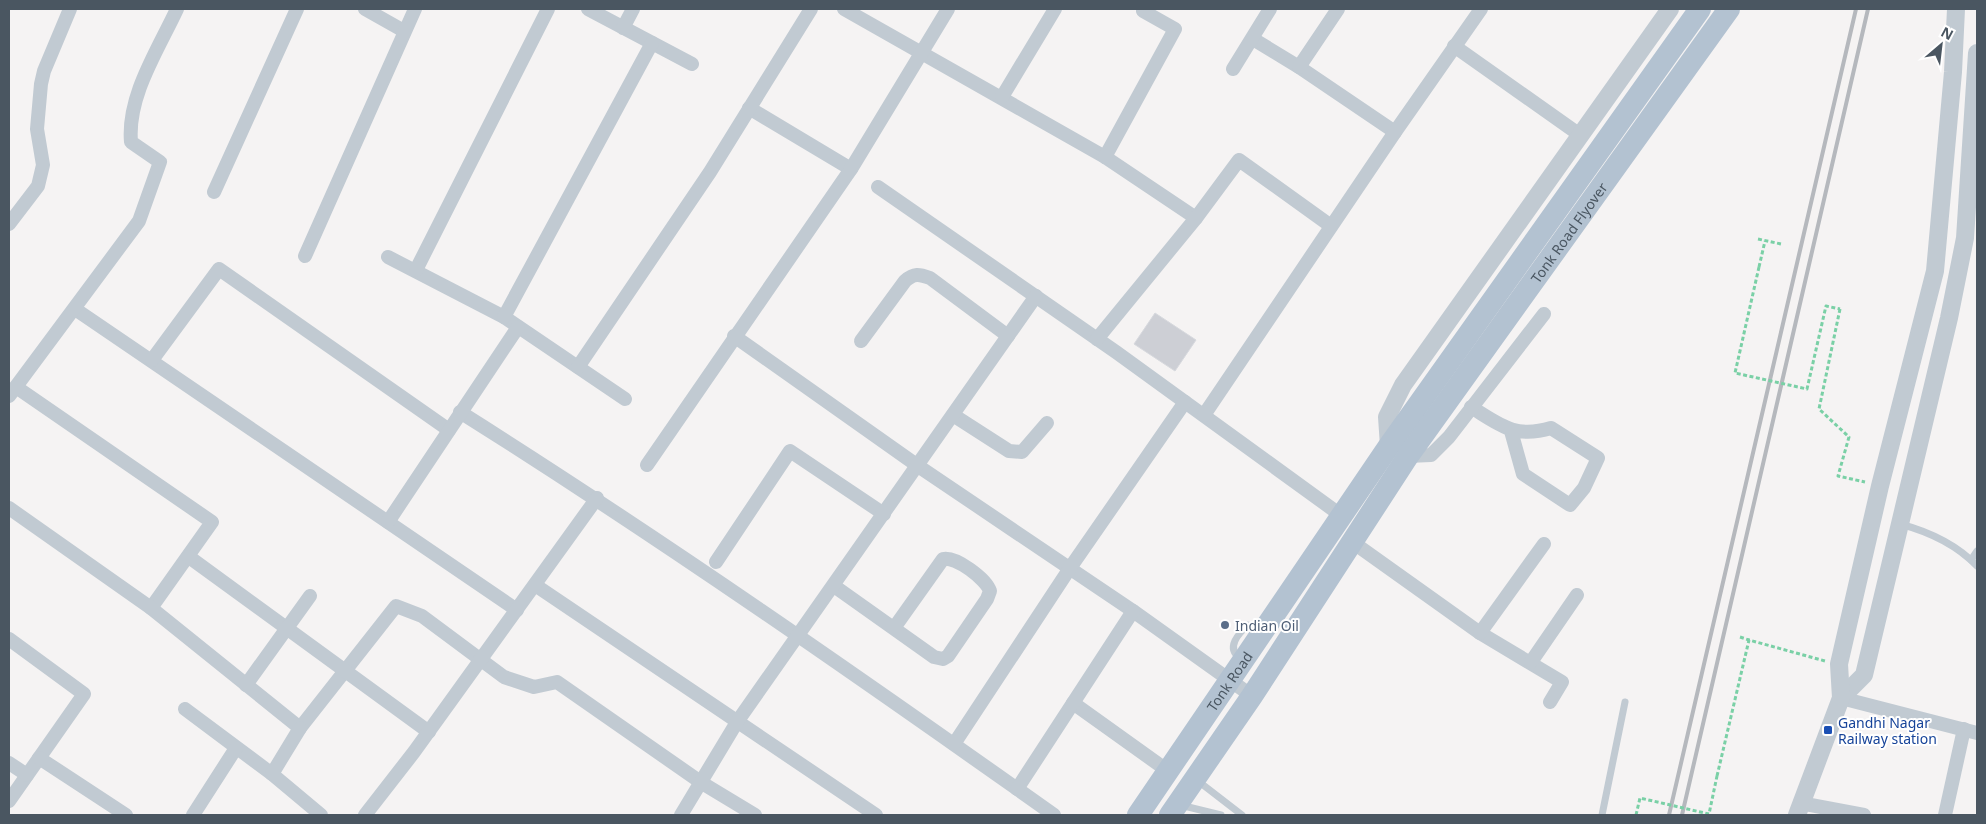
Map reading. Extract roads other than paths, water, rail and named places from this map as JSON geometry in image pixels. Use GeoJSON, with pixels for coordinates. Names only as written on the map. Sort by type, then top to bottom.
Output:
{"type":"FeatureCollection","features":[{"type":"Feature","properties":{"kind":"main road","name":"Tonk Road Flyover"},"geometry":{"type":"LineString","coordinates":[[1419,423],[1700,9]]}},
{"type":"Feature","properties":{"kind":"main road","name":"Tonk Road Flyover"},"geometry":{"type":"LineString","coordinates":[[1399,451],[1729,9]]}},
{"type":"Feature","properties":{"kind":"main road","name":"Tonk Road"},"geometry":{"type":"LineString","coordinates":[[1138,815],[1232,680],[1262,630],[1342,516],[1399,451]]}},
{"type":"Feature","properties":{"kind":"main road","name":"Tonk Road"},"geometry":{"type":"LineString","coordinates":[[1174,810],[1252,696],[1351,541],[1399,451]]}},
{"type":"Feature","properties":{"kind":"street"},"geometry":{"type":"LineString","coordinates":[[9,224],[38,186],[43,165],[37,128],[41,84],[44,71],[70,9]]}},
{"type":"Feature","properties":{"kind":"street"},"geometry":{"type":"LineString","coordinates":[[151,608],[212,522],[11,392],[139,221],[160,162],[131,142],[130,125],[140,86],[177,9]]}},
{"type":"Feature","properties":{"kind":"street"},"geometry":{"type":"LineString","coordinates":[[214,192],[297,9]]}},
{"type":"Feature","properties":{"kind":"street"},"geometry":{"type":"LineString","coordinates":[[365,9],[404,31]]}},
{"type":"Feature","properties":{"kind":"street"},"geometry":{"type":"LineString","coordinates":[[305,256],[415,9]]}},
{"type":"Feature","properties":{"kind":"street"},"geometry":{"type":"LineString","coordinates":[[416,270],[548,9]]}},
{"type":"Feature","properties":{"kind":"street"},"geometry":{"type":"LineString","coordinates":[[588,9],[692,64]]}},
{"type":"Feature","properties":{"kind":"street"},"geometry":{"type":"LineString","coordinates":[[623,28],[633,9]]}},
{"type":"Feature","properties":{"kind":"street"},"geometry":{"type":"LineString","coordinates":[[578,367],[710,172],[811,9]]}},
{"type":"Feature","properties":{"kind":"street"},"geometry":{"type":"LineString","coordinates":[[844,9],[922,51],[1104,157],[1196,218]]}},
{"type":"Feature","properties":{"kind":"street"},"geometry":{"type":"LineString","coordinates":[[647,465],[734,336],[851,169],[948,9]]}},
{"type":"Feature","properties":{"kind":"street"},"geometry":{"type":"LineString","coordinates":[[1002,97],[1055,9]]}},
{"type":"Feature","properties":{"kind":"street"},"geometry":{"type":"LineString","coordinates":[[1104,157],[1176,29],[1143,11],[1144,9]]}},
{"type":"Feature","properties":{"kind":"street"},"geometry":{"type":"LineString","coordinates":[[1232,69],[1253,39],[1270,9]]}},
{"type":"Feature","properties":{"kind":"street"},"geometry":{"type":"LineString","coordinates":[[1299,67],[1338,9]]}},
{"type":"Feature","properties":{"kind":"street"},"geometry":{"type":"LineString","coordinates":[[1204,416],[1331,226],[1481,9]]}},
{"type":"Feature","properties":{"kind":"street"},"geometry":{"type":"LineString","coordinates":[[1544,314],[1471,408],[1431,455],[1399,451],[1387,417],[1403,385],[1670,9]]}},
{"type":"Feature","properties":{"kind":"street"},"geometry":{"type":"LineString","coordinates":[[1841,698],[1839,664],[1880,486],[1935,271],[1953,72],[1956,9]]}},
{"type":"Feature","properties":{"kind":"street"},"geometry":{"type":"LineString","coordinates":[[1253,39],[1299,67],[1395,132]]}},
{"type":"Feature","properties":{"kind":"street"},"geometry":{"type":"LineString","coordinates":[[504,317],[652,43]]}},
{"type":"Feature","properties":{"kind":"street"},"geometry":{"type":"LineString","coordinates":[[1454,46],[1580,134]]}},
{"type":"Feature","properties":{"kind":"street"},"geometry":{"type":"LineString","coordinates":[[1864,815],[1798,809],[1841,698],[1864,675],[1949,318],[1965,238],[1977,53]]}},
{"type":"Feature","properties":{"kind":"street"},"geometry":{"type":"LineString","coordinates":[[749,108],[851,169]]}},
{"type":"Feature","properties":{"kind":"street"},"geometry":{"type":"LineString","coordinates":[[1097,339],[1196,218],[1239,160],[1331,226]]}},
{"type":"Feature","properties":{"kind":"street"},"geometry":{"type":"LineString","coordinates":[[878,187],[1097,339],[1342,516]]}},
{"type":"Feature","properties":{"kind":"street"},"geometry":{"type":"LineString","coordinates":[[388,257],[504,317],[624,399]]}},
{"type":"Feature","properties":{"kind":"street"},"geometry":{"type":"LineString","coordinates":[[152,360],[219,269],[449,430]]}},
{"type":"Feature","properties":{"kind":"street"},"geometry":{"type":"LineString","coordinates":[[861,341],[905,281],[912,275],[920,274],[930,278],[1008,336]]}},
{"type":"Feature","properties":{"kind":"street"},"geometry":{"type":"LineString","coordinates":[[681,815],[737,722],[1036,296]]}},
{"type":"Feature","properties":{"kind":"street"},"geometry":{"type":"LineString","coordinates":[[75,309],[517,610]]}},
{"type":"Feature","properties":{"kind":"street"},"geometry":{"type":"LineString","coordinates":[[388,522],[518,326]]}},
{"type":"Feature","properties":{"kind":"street"},"geometry":{"type":"LineString","coordinates":[[734,336],[918,466],[1070,568],[1232,680],[1252,696]]}},
{"type":"Feature","properties":{"kind":"street"},"geometry":{"type":"LineString","coordinates":[[954,744],[1070,568],[1185,402]]}},
{"type":"Feature","properties":{"kind":"street"},"geometry":{"type":"LineString","coordinates":[[1471,408],[1511,431],[1540,431],[1551,428],[1598,458],[1584,488],[1570,504],[1523,474],[1511,431]]}},
{"type":"Feature","properties":{"kind":"street"},"geometry":{"type":"LineString","coordinates":[[460,412],[596,498],[799,636],[1054,815]]}},
{"type":"Feature","properties":{"kind":"street"},"geometry":{"type":"LineString","coordinates":[[953,414],[1009,451],[1016,452],[1022,452],[1047,423]]}},
{"type":"Feature","properties":{"kind":"street"},"geometry":{"type":"LineString","coordinates":[[716,562],[790,451],[884,514]]}},
{"type":"Feature","properties":{"kind":"street"},"geometry":{"type":"LineString","coordinates":[[365,815],[429,732],[479,659],[517,610],[596,498]]}},
{"type":"Feature","properties":{"kind":"street"},"geometry":{"type":"LineString","coordinates":[[9,508],[151,608],[300,728]]}},
{"type":"Feature","properties":{"kind":"street"},"geometry":{"type":"LineString","coordinates":[[1351,541],[1480,633],[1562,682],[1550,702]]}},
{"type":"Feature","properties":{"kind":"street"},"geometry":{"type":"LineString","coordinates":[[1480,633],[1544,544]]}},
{"type":"Feature","properties":{"kind":"street"},"geometry":{"type":"LineString","coordinates":[[188,557],[429,732]]}},
{"type":"Feature","properties":{"kind":"street"},"geometry":{"type":"LineString","coordinates":[[834,586],[934,657],[944,659],[948,656],[987,599],[990,592],[987,583],[954,560],[943,559],[894,628]]}},
{"type":"Feature","properties":{"kind":"street"},"geometry":{"type":"LineString","coordinates":[[535,585],[876,815]]}},
{"type":"Feature","properties":{"kind":"street"},"geometry":{"type":"LineString","coordinates":[[1531,662],[1577,595]]}},
{"type":"Feature","properties":{"kind":"street"},"geometry":{"type":"LineString","coordinates":[[246,685],[310,596]]}},
{"type":"Feature","properties":{"kind":"street"},"geometry":{"type":"LineString","coordinates":[[272,774],[300,728],[396,606],[422,616],[504,677],[534,687],[557,682],[702,783],[755,815]]}},
{"type":"Feature","properties":{"kind":"street"},"geometry":{"type":"LineString","coordinates":[[1017,789],[1133,612]]}},
{"type":"Feature","properties":{"kind":"street"},"geometry":{"type":"LineString","coordinates":[[9,639],[84,694],[9,801]]}},
{"type":"Feature","properties":{"kind":"street"},"geometry":{"type":"LineString","coordinates":[[1841,698],[1971,731],[1945,815]]}},
{"type":"Feature","properties":{"kind":"street"},"geometry":{"type":"LineString","coordinates":[[1073,703],[1168,771]]}},
{"type":"Feature","properties":{"kind":"street"},"geometry":{"type":"LineString","coordinates":[[185,709],[272,774],[321,815]]}},
{"type":"Feature","properties":{"kind":"street"},"geometry":{"type":"LineString","coordinates":[[193,815],[236,748]]}},
{"type":"Feature","properties":{"kind":"street"},"geometry":{"type":"LineString","coordinates":[[39,758],[126,815]]}},
{"type":"Feature","properties":{"kind":"street"},"geometry":{"type":"LineString","coordinates":[[9,762],[27,775]]}},
{"type":"Feature","properties":{"kind":"lane"},"geometry":{"type":"LineString","coordinates":[[1900,524],[1927,532],[1971,560],[1977,566]]}},
{"type":"Feature","properties":{"kind":"lane"},"geometry":{"type":"LineString","coordinates":[[1971,560],[1977,550]]}},
{"type":"Feature","properties":{"kind":"lane"},"geometry":{"type":"LineString","coordinates":[[1602,815],[1624,702]]}},
{"type":"Feature","properties":{"kind":"lane"},"geometry":{"type":"LineString","coordinates":[[1196,779],[1242,815]]}},
{"type":"Feature","properties":{"kind":"lane"},"geometry":{"type":"LineString","coordinates":[[1174,810],[1221,815]]}},
{"type":"Feature","properties":{"kind":"railway"},"geometry":{"type":"LineString","coordinates":[[1669,815],[1856,9]]}},
{"type":"Feature","properties":{"kind":"railway"},"geometry":{"type":"LineString","coordinates":[[1682,815],[1868,9]]}},
{"type":"Feature","properties":{"kind":"place","name":"Indian Oil"},"geometry":{"type":"Point","coordinates":[1225,625]}},
{"type":"Feature","properties":{"kind":"place","name":"Gandhi Nagar Railway station"},"geometry":{"type":"Point","coordinates":[1828,730]}}]}
